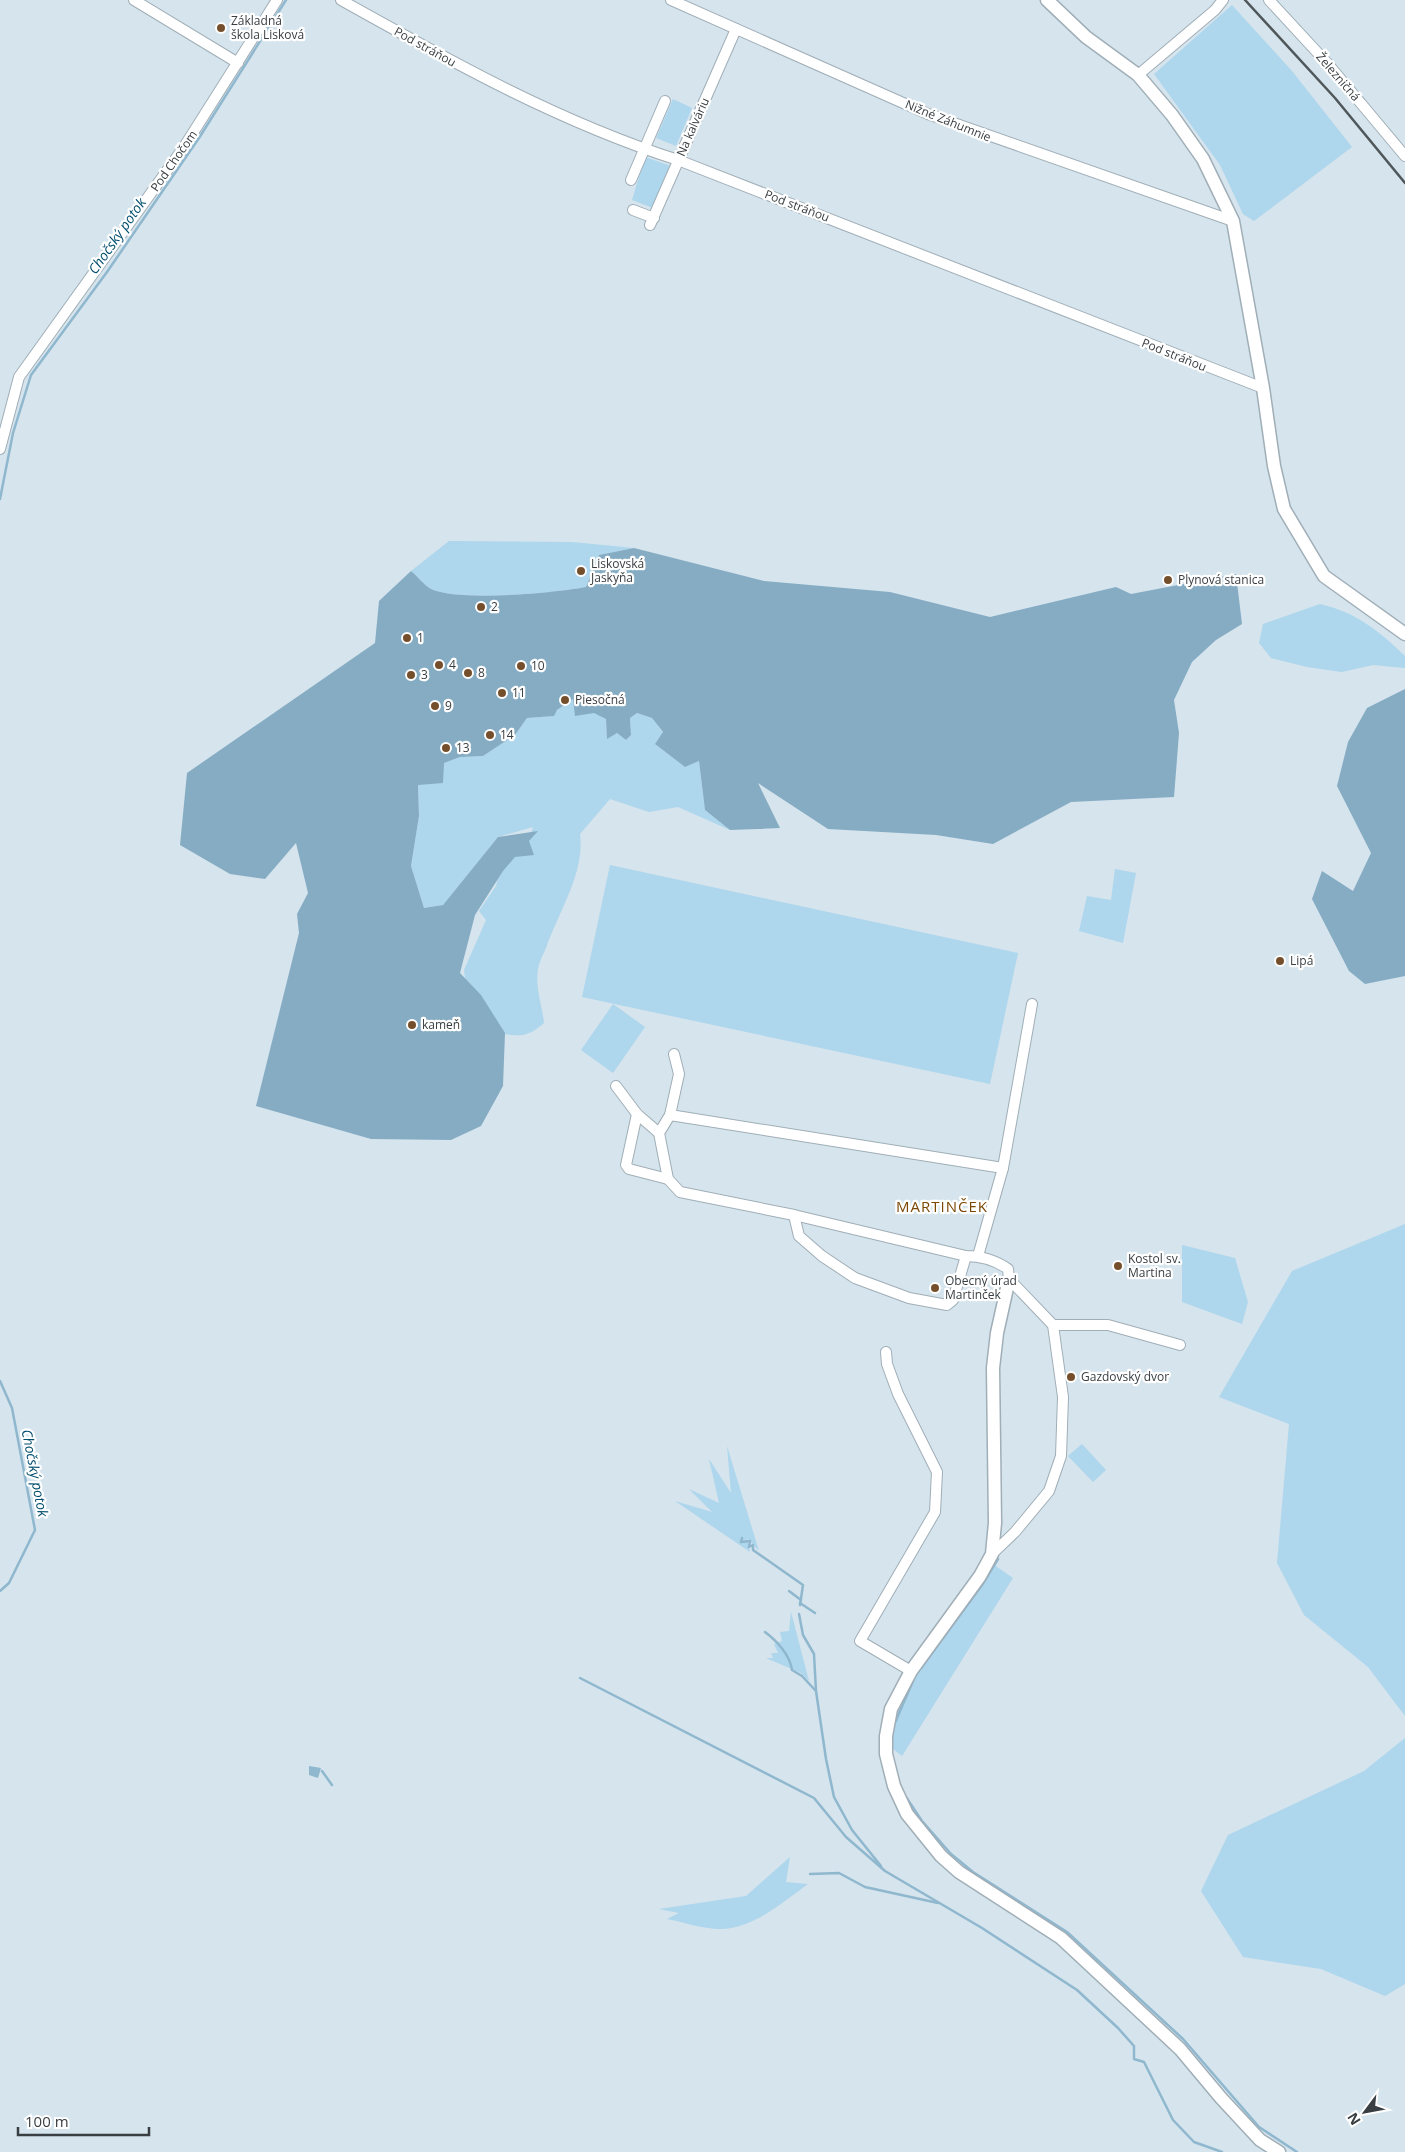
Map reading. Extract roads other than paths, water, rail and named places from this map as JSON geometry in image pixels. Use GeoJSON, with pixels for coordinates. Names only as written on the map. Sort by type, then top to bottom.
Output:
{"type":"FeatureCollection","features":[{"type":"Feature","properties":{"kind":"street"},"geometry":{"type":"LineString","coordinates":[[134,0],[238,63]]}},
{"type":"Feature","properties":{"kind":"street","name":"Pod Chočom"},"geometry":{"type":"LineString","coordinates":[[0,449],[18,377],[184,147],[276,0]]}},
{"type":"Feature","properties":{"kind":"street","name":"Pod stráňou"},"geometry":{"type":"LineString","coordinates":[[342,0],[465,69],[555,112],[644,149],[678,160],[1263,388]]}},
{"type":"Feature","properties":{"kind":"street","name":"Nižné Záhumnie"},"geometry":{"type":"LineString","coordinates":[[671,0],[928,114],[1233,221]]}},
{"type":"Feature","properties":{"kind":"street"},"geometry":{"type":"LineString","coordinates":[[1047,0],[1086,38],[1138,75],[1172,115],[1203,159],[1233,221],[1263,388],[1274,466],[1284,509],[1324,576],[1405,634]]}},
{"type":"Feature","properties":{"kind":"street"},"geometry":{"type":"LineString","coordinates":[[1138,75],[1214,10],[1223,0]]}},
{"type":"Feature","properties":{"kind":"street","name":"Železničná"},"geometry":{"type":"LineString","coordinates":[[1269,0],[1328,64],[1405,156]]}},
{"type":"Feature","properties":{"kind":"street","name":"Na kalváriu"},"geometry":{"type":"LineString","coordinates":[[633,210],[652,222],[736,29]]}},
{"type":"Feature","properties":{"kind":"street"},"geometry":{"type":"LineString","coordinates":[[631,180],[664,101]]}},
{"type":"Feature","properties":{"kind":"street"},"geometry":{"type":"LineString","coordinates":[[978,1256],[1003,1168],[1032,1004]]}},
{"type":"Feature","properties":{"kind":"street"},"geometry":{"type":"LineString","coordinates":[[659,1133],[670,1114],[679,1074],[674,1054]]}},
{"type":"Feature","properties":{"kind":"street"},"geometry":{"type":"LineString","coordinates":[[616,1086],[637,1114],[659,1133],[668,1179],[680,1192],[794,1215],[966,1256],[978,1256],[999,1263],[1008,1269],[993,1368],[995,1523],[992,1554]]}},
{"type":"Feature","properties":{"kind":"street"},"geometry":{"type":"LineString","coordinates":[[637,1114],[626,1165],[629,1169],[668,1179]]}},
{"type":"Feature","properties":{"kind":"street"},"geometry":{"type":"LineString","coordinates":[[670,1114],[1003,1168]]}},
{"type":"Feature","properties":{"kind":"street"},"geometry":{"type":"LineString","coordinates":[[794,1215],[799,1236],[822,1256],[855,1278],[909,1298],[940,1304],[946,1304],[953,1300],[966,1256]]}},
{"type":"Feature","properties":{"kind":"street"},"geometry":{"type":"LineString","coordinates":[[1008,1279],[1053,1325],[1062,1398],[1061,1456],[1049,1491],[1015,1532],[992,1554],[980,1576],[911,1671],[891,1709],[886,1736],[886,1758],[894,1786],[908,1814],[925,1837],[959,1872],[1061,1938],[1180,2049],[1221,2098],[1260,2140],[1279,2152]]}},
{"type":"Feature","properties":{"kind":"street"},"geometry":{"type":"LineString","coordinates":[[1053,1325],[1108,1325],[1180,1345]]}},
{"type":"Feature","properties":{"kind":"street"},"geometry":{"type":"LineString","coordinates":[[886,1352],[887,1364],[898,1394],[937,1472],[935,1512],[860,1641],[911,1671]]}},
{"type":"Feature","properties":{"kind":"waterway","name":"Chočský potok"},"geometry":{"type":"LineString","coordinates":[[0,499],[13,433],[31,375],[107,272],[199,138],[286,0]]}},
{"type":"Feature","properties":{"kind":"waterway","name":"Chočský potok"},"geometry":{"type":"LineString","coordinates":[[0,1381],[12,1408],[35,1530],[9,1583],[0,1591]]}},
{"type":"Feature","properties":{"kind":"waterway"},"geometry":{"type":"LineString","coordinates":[[742,1538],[741,1542],[750,1541],[749,1547],[753,1545],[753,1550],[803,1585],[800,1605]]}},
{"type":"Feature","properties":{"kind":"waterway"},"geometry":{"type":"LineString","coordinates":[[921,1668],[982,1585],[998,1559]]}},
{"type":"Feature","properties":{"kind":"waterway"},"geometry":{"type":"LineString","coordinates":[[789,1591],[801,1600]]}},
{"type":"Feature","properties":{"kind":"waterway"},"geometry":{"type":"LineString","coordinates":[[800,1603],[815,1613]]}},
{"type":"Feature","properties":{"kind":"waterway"},"geometry":{"type":"LineString","coordinates":[[799,1614],[803,1635],[814,1654],[816,1691],[826,1759],[834,1797],[852,1830],[881,1866]]}},
{"type":"Feature","properties":{"kind":"waterway"},"geometry":{"type":"LineString","coordinates":[[765,1632],[782,1649],[789,1659],[792,1670],[802,1676],[815,1690]]}},
{"type":"Feature","properties":{"kind":"waterway"},"geometry":{"type":"LineString","coordinates":[[580,1678],[814,1798],[846,1837],[885,1871],[982,1928],[1077,1990],[1118,2028],[1134,2046],[1134,2059],[1144,2062],[1173,2120],[1194,2142],[1222,2152]]}},
{"type":"Feature","properties":{"kind":"waterway"},"geometry":{"type":"LineString","coordinates":[[894,1725],[913,1681]]}},
{"type":"Feature","properties":{"kind":"waterway"},"geometry":{"type":"LineString","coordinates":[[322,1771],[332,1785]]}},
{"type":"Feature","properties":{"kind":"waterway"},"geometry":{"type":"LineString","coordinates":[[906,1797],[922,1821],[951,1854],[973,1872],[1067,1932],[1183,2039],[1259,2127],[1297,2152]]}},
{"type":"Feature","properties":{"kind":"waterway"},"geometry":{"type":"LineString","coordinates":[[810,1874],[839,1873],[865,1887],[938,1903]]}},
{"type":"Feature","properties":{"kind":"railway"},"geometry":{"type":"LineString","coordinates":[[1245,0],[1335,98],[1405,183]]}},
{"type":"Feature","properties":{"kind":"place","name":"Základná škola Lisková"},"geometry":{"type":"Point","coordinates":[221,28]}},
{"type":"Feature","properties":{"kind":"place","name":"Liskovská Jaskyňa"},"geometry":{"type":"Point","coordinates":[581,571]}},
{"type":"Feature","properties":{"kind":"place","name":"Plynová stanica"},"geometry":{"type":"Point","coordinates":[1168,580]}},
{"type":"Feature","properties":{"kind":"place","name":"2"},"geometry":{"type":"Point","coordinates":[481,607]}},
{"type":"Feature","properties":{"kind":"place","name":"1"},"geometry":{"type":"Point","coordinates":[407,638]}},
{"type":"Feature","properties":{"kind":"place","name":"4"},"geometry":{"type":"Point","coordinates":[439,665]}},
{"type":"Feature","properties":{"kind":"place","name":"10"},"geometry":{"type":"Point","coordinates":[521,666]}},
{"type":"Feature","properties":{"kind":"place","name":"8"},"geometry":{"type":"Point","coordinates":[468,673]}},
{"type":"Feature","properties":{"kind":"place","name":"3"},"geometry":{"type":"Point","coordinates":[411,675]}},
{"type":"Feature","properties":{"kind":"place","name":"11"},"geometry":{"type":"Point","coordinates":[502,693]}},
{"type":"Feature","properties":{"kind":"place","name":"Piesočná"},"geometry":{"type":"Point","coordinates":[565,700]}},
{"type":"Feature","properties":{"kind":"place","name":"9"},"geometry":{"type":"Point","coordinates":[435,706]}},
{"type":"Feature","properties":{"kind":"place","name":"14"},"geometry":{"type":"Point","coordinates":[490,735]}},
{"type":"Feature","properties":{"kind":"place","name":"13"},"geometry":{"type":"Point","coordinates":[446,748]}},
{"type":"Feature","properties":{"kind":"place","name":"Lipá"},"geometry":{"type":"Point","coordinates":[1280,961]}},
{"type":"Feature","properties":{"kind":"place","name":"kameň"},"geometry":{"type":"Point","coordinates":[412,1025]}},
{"type":"Feature","properties":{"kind":"place","name":"Kostol sv. Martina"},"geometry":{"type":"Point","coordinates":[1118,1266]}},
{"type":"Feature","properties":{"kind":"place","name":"Obecný úrad Martinček"},"geometry":{"type":"Point","coordinates":[935,1288]}},
{"type":"Feature","properties":{"kind":"place","name":"Gazdovský dvor"},"geometry":{"type":"Point","coordinates":[1071,1377]}},
{"type":"Feature","properties":{"kind":"district","name":"MARTINČEK"},"geometry":{"type":"Point","coordinates":[942,1207]}}]}
